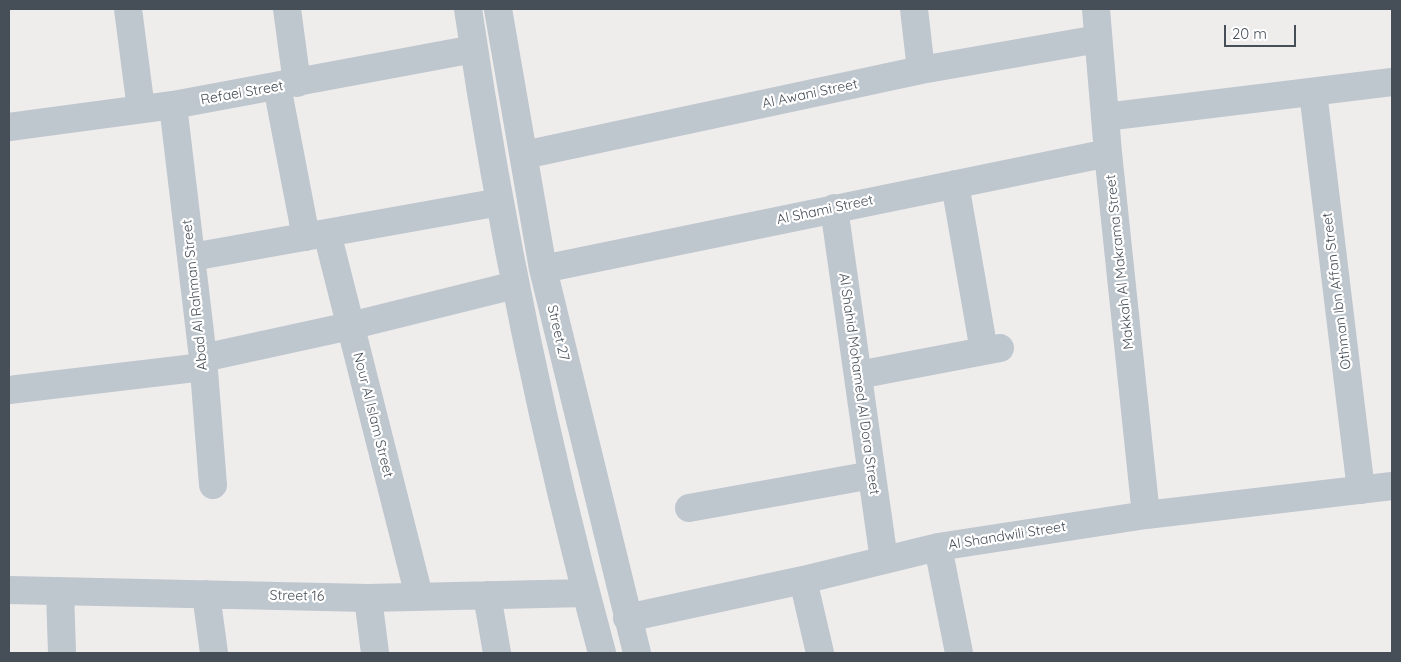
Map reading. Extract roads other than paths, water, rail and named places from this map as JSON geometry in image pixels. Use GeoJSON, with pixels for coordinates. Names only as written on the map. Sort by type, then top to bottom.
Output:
{"type":"FeatureCollection","features":[{"type":"Feature","properties":{"kind":"street"},"geometry":{"type":"LineString","coordinates":[[128,9],[142,109]]}},
{"type":"Feature","properties":{"kind":"street","name":"Nour Al Islam Street"},"geometry":{"type":"LineString","coordinates":[[287,9],[287,85],[316,235],[350,326],[419,596]]}},
{"type":"Feature","properties":{"kind":"street"},"geometry":{"type":"LineString","coordinates":[[468,9],[515,285],[586,593],[602,653]]}},
{"type":"Feature","properties":{"kind":"street","name":"Street 27"},"geometry":{"type":"LineString","coordinates":[[498,9],[517,129],[524,155],[543,269],[636,653]]}},
{"type":"Feature","properties":{"kind":"street"},"geometry":{"type":"LineString","coordinates":[[914,9],[922,70]]}},
{"type":"Feature","properties":{"kind":"street","name":"Makkah Al Makrama Street"},"geometry":{"type":"LineString","coordinates":[[1096,9],[1108,153],[1146,515]]}},
{"type":"Feature","properties":{"kind":"street","name":"Al Awani Street"},"geometry":{"type":"LineString","coordinates":[[524,155],[922,70],[1098,39]]}},
{"type":"Feature","properties":{"kind":"street","name":"Refaei Street"},"geometry":{"type":"LineString","coordinates":[[9,127],[173,105],[474,49]]}},
{"type":"Feature","properties":{"kind":"street"},"geometry":{"type":"LineString","coordinates":[[1105,117],[1392,82]]}},
{"type":"Feature","properties":{"kind":"street","name":"Othman Ibn Affan Street"},"geometry":{"type":"LineString","coordinates":[[1314,92],[1361,490]]}},
{"type":"Feature","properties":{"kind":"street","name":"Abad Al Rahman Street"},"geometry":{"type":"LineString","coordinates":[[173,105],[192,257],[213,485]]}},
{"type":"Feature","properties":{"kind":"street"},"geometry":{"type":"LineString","coordinates":[[488,132],[517,129]]}},
{"type":"Feature","properties":{"kind":"street","name":"Al Shami Street"},"geometry":{"type":"LineString","coordinates":[[543,269],[1108,153]]}},
{"type":"Feature","properties":{"kind":"street"},"geometry":{"type":"LineString","coordinates":[[858,375],[992,349],[955,184]]}},
{"type":"Feature","properties":{"kind":"street"},"geometry":{"type":"LineString","coordinates":[[192,257],[500,202]]}},
{"type":"Feature","properties":{"kind":"street","name":"Al Shahid Mohamed Al Dora Street"},"geometry":{"type":"LineString","coordinates":[[834,208],[884,560]]}},
{"type":"Feature","properties":{"kind":"street"},"geometry":{"type":"LineString","coordinates":[[9,390],[203,363],[515,285]]}},
{"type":"Feature","properties":{"kind":"street"},"geometry":{"type":"LineString","coordinates":[[689,508],[872,475]]}},
{"type":"Feature","properties":{"kind":"street","name":"Al Shandwili Street"},"geometry":{"type":"LineString","coordinates":[[627,618],[803,580],[938,547],[1146,515],[1392,486]]}},
{"type":"Feature","properties":{"kind":"street"},"geometry":{"type":"LineString","coordinates":[[938,547],[959,653]]}},
{"type":"Feature","properties":{"kind":"street"},"geometry":{"type":"LineString","coordinates":[[803,580],[820,653]]}},
{"type":"Feature","properties":{"kind":"street","name":"Street 16"},"geometry":{"type":"LineString","coordinates":[[9,590],[368,598],[586,593]]}},
{"type":"Feature","properties":{"kind":"street"},"geometry":{"type":"LineString","coordinates":[[60,591],[62,653]]}},
{"type":"Feature","properties":{"kind":"street"},"geometry":{"type":"LineString","coordinates":[[206,594],[214,653]]}},
{"type":"Feature","properties":{"kind":"street"},"geometry":{"type":"LineString","coordinates":[[487,595],[497,653]]}},
{"type":"Feature","properties":{"kind":"street"},"geometry":{"type":"LineString","coordinates":[[368,598],[375,653]]}}]}
